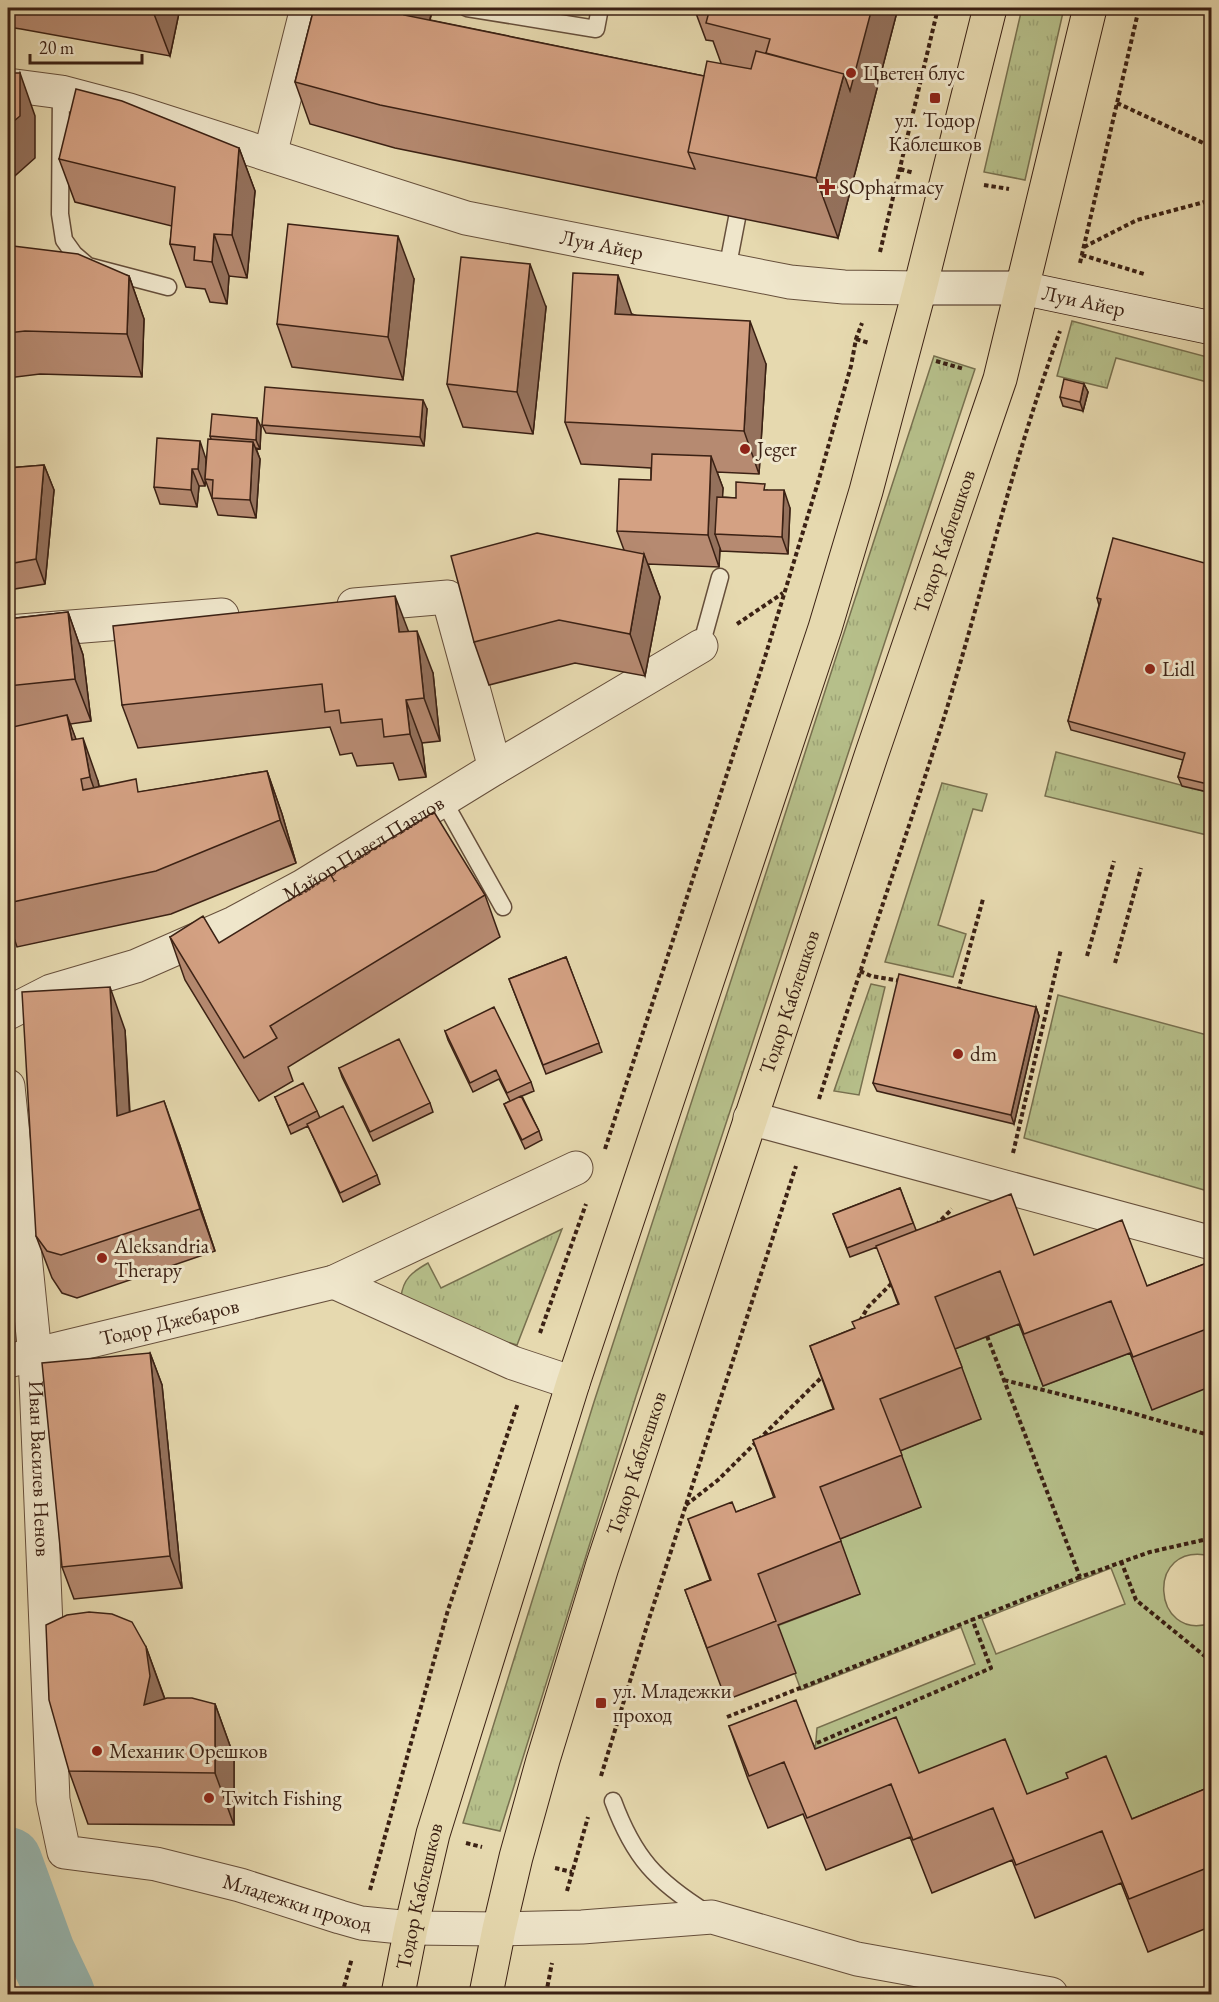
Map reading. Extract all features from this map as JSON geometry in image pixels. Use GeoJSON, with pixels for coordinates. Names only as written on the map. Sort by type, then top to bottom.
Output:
{"type":"FeatureCollection","features":[{"type":"Feature","properties":{"kind":"main road","name":"Тодор Каблешков"},"geometry":{"type":"LineString","coordinates":[[398,1995],[433,1834],[573,1383],[825,628],[866,491],[920,288],[990,8]]}},
{"type":"Feature","properties":{"kind":"main road","name":"Тодор Каблешков"},"geometry":{"type":"LineString","coordinates":[[486,1995],[516,1857],[602,1567],[871,756],[995,394],[1090,8]]}},
{"type":"Feature","properties":{"kind":"street"},"geometry":{"type":"LineString","coordinates":[[270,154],[307,8]]}},
{"type":"Feature","properties":{"kind":"street","name":"Луи Айер"},"geometry":{"type":"LineString","coordinates":[[8,86],[61,92],[129,110],[466,219],[790,282],[833,286],[1022,288],[1212,328]]}},
{"type":"Feature","properties":{"kind":"street"},"geometry":{"type":"LineString","coordinates":[[319,608],[448,597],[495,768]]}},
{"type":"Feature","properties":{"kind":"street"},"geometry":{"type":"LineString","coordinates":[[8,633],[249,613]]}},
{"type":"Feature","properties":{"kind":"street","name":"Майор Павел Павлов"},"geometry":{"type":"LineString","coordinates":[[8,1013],[51,991],[136,966],[234,922],[303,886],[495,768],[701,646]]}},
{"type":"Feature","properties":{"kind":"street","name":"Иван Василев Ненов"},"geometry":{"type":"LineString","coordinates":[[8,1086],[21,1358],[53,1800],[64,1852]]}},
{"type":"Feature","properties":{"kind":"street"},"geometry":{"type":"LineString","coordinates":[[750,1119],[1212,1243]]}},
{"type":"Feature","properties":{"kind":"street","name":"Тодор Джебаров"},"geometry":{"type":"LineString","coordinates":[[21,1358],[334,1282],[589,1173]]}},
{"type":"Feature","properties":{"kind":"street"},"geometry":{"type":"LineString","coordinates":[[334,1282],[513,1363],[573,1383]]}},
{"type":"Feature","properties":{"kind":"street","name":"Младежки проход"},"geometry":{"type":"LineString","coordinates":[[64,1852],[156,1864],[240,1885],[350,1920],[411,1928],[582,1927],[712,1917]]}},
{"type":"Feature","properties":{"kind":"street"},"geometry":{"type":"LineString","coordinates":[[712,1917],[857,1959],[1051,1995]]}},
{"type":"Feature","properties":{"kind":"lane"},"geometry":{"type":"LineString","coordinates":[[467,8],[596,29],[600,8]]}},
{"type":"Feature","properties":{"kind":"lane"},"geometry":{"type":"LineString","coordinates":[[61,92],[60,214],[64,240],[74,254],[88,266],[168,287]]}},
{"type":"Feature","properties":{"kind":"lane"},"geometry":{"type":"LineString","coordinates":[[727,270],[737,218]]}},
{"type":"Feature","properties":{"kind":"lane"},"geometry":{"type":"LineString","coordinates":[[701,646],[720,577]]}},
{"type":"Feature","properties":{"kind":"lane"},"geometry":{"type":"LineString","coordinates":[[443,800],[503,907]]}},
{"type":"Feature","properties":{"kind":"lane"},"geometry":{"type":"LineString","coordinates":[[613,1801],[628,1837],[655,1876],[712,1917]]}},
{"type":"Feature","properties":{"kind":"path"},"geometry":{"type":"LineString","coordinates":[[879,255],[938,8]]}},
{"type":"Feature","properties":{"kind":"path"},"geometry":{"type":"LineString","coordinates":[[1079,268],[1139,8]]}},
{"type":"Feature","properties":{"kind":"path"},"geometry":{"type":"LineString","coordinates":[[1117,103],[1212,147]]}},
{"type":"Feature","properties":{"kind":"path"},"geometry":{"type":"LineString","coordinates":[[980,184],[1011,189]]}},
{"type":"Feature","properties":{"kind":"path"},"geometry":{"type":"LineString","coordinates":[[1083,248],[1137,220],[1212,201]]}},
{"type":"Feature","properties":{"kind":"path"},"geometry":{"type":"LineString","coordinates":[[1082,202],[1094,203]]}},
{"type":"Feature","properties":{"kind":"path"},"geometry":{"type":"LineString","coordinates":[[539,1336],[589,1173],[785,592],[851,366],[856,339],[866,313]]}},
{"type":"Feature","properties":{"kind":"path"},"geometry":{"type":"LineString","coordinates":[[817,1106],[923,787],[1031,415],[1061,330]]}},
{"type":"Feature","properties":{"kind":"path"},"geometry":{"type":"LineString","coordinates":[[856,339],[872,344]]}},
{"type":"Feature","properties":{"kind":"path"},"geometry":{"type":"LineString","coordinates":[[935,361],[964,369]]}},
{"type":"Feature","properties":{"kind":"path"},"geometry":{"type":"LineString","coordinates":[[701,646],[785,592]]}},
{"type":"Feature","properties":{"kind":"path"},"geometry":{"type":"LineString","coordinates":[[1087,956],[1114,861]]}},
{"type":"Feature","properties":{"kind":"path"},"geometry":{"type":"LineString","coordinates":[[1115,963],[1141,868]]}},
{"type":"Feature","properties":{"kind":"path"},"geometry":{"type":"LineString","coordinates":[[948,991],[958,993],[983,899]]}},
{"type":"Feature","properties":{"kind":"path"},"geometry":{"type":"LineString","coordinates":[[1004,1188],[1061,949]]}},
{"type":"Feature","properties":{"kind":"path"},"geometry":{"type":"LineString","coordinates":[[860,971],[871,976],[906,983]]}},
{"type":"Feature","properties":{"kind":"path"},"geometry":{"type":"LineString","coordinates":[[600,1778],[799,1159]]}},
{"type":"Feature","properties":{"kind":"path"},"geometry":{"type":"LineString","coordinates":[[934,1227],[961,1199],[964,1176]]}},
{"type":"Feature","properties":{"kind":"path"},"geometry":{"type":"LineString","coordinates":[[941,1219],[945,1230]]}},
{"type":"Feature","properties":{"kind":"path"},"geometry":{"type":"LineString","coordinates":[[858,1325],[868,1307],[894,1280]]}},
{"type":"Feature","properties":{"kind":"path"},"geometry":{"type":"LineString","coordinates":[[987,1336],[1080,1577]]}},
{"type":"Feature","properties":{"kind":"path"},"geometry":{"type":"LineString","coordinates":[[686,1505],[718,1480],[830,1368]]}},
{"type":"Feature","properties":{"kind":"path"},"geometry":{"type":"LineString","coordinates":[[1003,1380],[1122,1410],[1212,1436]]}},
{"type":"Feature","properties":{"kind":"path"},"geometry":{"type":"LineString","coordinates":[[373,1879],[448,1610],[519,1398]]}},
{"type":"Feature","properties":{"kind":"path"},"geometry":{"type":"LineString","coordinates":[[727,1717],[1121,1561],[1212,1538]]}},
{"type":"Feature","properties":{"kind":"path"},"geometry":{"type":"LineString","coordinates":[[1121,1561],[1136,1600],[1211,1661]]}},
{"type":"Feature","properties":{"kind":"path"},"geometry":{"type":"LineString","coordinates":[[804,1748],[991,1668],[972,1619]]}},
{"type":"Feature","properties":{"kind":"path"},"geometry":{"type":"LineString","coordinates":[[567,1892],[591,1809]]}},
{"type":"Feature","properties":{"kind":"path"},"geometry":{"type":"LineString","coordinates":[[388,1821],[395,1823]]}},
{"type":"Feature","properties":{"kind":"path"},"geometry":{"type":"LineString","coordinates":[[555,1868],[572,1872]]}},
{"type":"Feature","properties":{"kind":"path"},"geometry":{"type":"LineString","coordinates":[[342,1995],[343,1988]]}},
{"type":"Feature","properties":{"kind":"green space"},"geometry":{"type":"Polygon","coordinates":[[[1022,8],[1064,8],[1025,180],[984,172],[1022,8]]]}},
{"type":"Feature","properties":{"kind":"green space"},"geometry":{"type":"Polygon","coordinates":[[[1072,321],[1211,358],[1211,383],[1116,358],[1107,388],[1057,376],[1072,321]]]}},
{"type":"Feature","properties":{"kind":"green space"},"geometry":{"type":"Polygon","coordinates":[[[934,356],[975,369],[636,1396],[500,1831],[463,1823],[594,1402],[934,356]]]}},
{"type":"Feature","properties":{"kind":"green space"},"geometry":{"type":"Polygon","coordinates":[[[1056,752],[1211,793],[1211,836],[1045,796],[1056,752]]]}},
{"type":"Feature","properties":{"kind":"green space"},"geometry":{"type":"Polygon","coordinates":[[[942,783],[987,794],[982,811],[973,809],[938,925],[966,934],[953,977],[885,962],[942,783]]]}},
{"type":"Feature","properties":{"kind":"green space"},"geometry":{"type":"Polygon","coordinates":[[[871,984],[885,987],[859,1095],[834,1091],[871,984]]]}},
{"type":"Feature","properties":{"kind":"green space"},"geometry":{"type":"Polygon","coordinates":[[[1058,995],[1211,1036],[1211,1192],[1024,1138],[1058,995]]]}},
{"type":"Feature","properties":{"kind":"green space"},"geometry":{"type":"Polygon","coordinates":[[[562,1229],[517,1345],[415,1315],[401,1297],[409,1277],[428,1263],[441,1288],[562,1229]]]}},
{"type":"Feature","properties":{"kind":"green space"},"geometry":{"type":"Polygon","coordinates":[[[1019,1324],[1043,1386],[1130,1353],[1152,1409],[1211,1386],[1211,1556],[1189,1555],[1174,1563],[1166,1575],[1164,1591],[1167,1606],[1177,1619],[1191,1625],[1211,1623],[1211,1846],[938,1825],[815,1752],[817,1728],[975,1664],[961,1627],[801,1690],[777,1626],[860,1594],[839,1539],[921,1507],[899,1451],[981,1419],[954,1349],[1019,1324]],[[1111,1568],[982,1619],[996,1654],[1125,1604],[1111,1568]]]}},
{"type":"Feature","properties":{"kind":"building"},"geometry":{"type":"Polygon","coordinates":[[[120,8],[155,8],[154,14],[120,8]]]}},
{"type":"Feature","properties":{"kind":"building"},"geometry":{"type":"Polygon","coordinates":[[[314,8],[406,8],[404,15],[704,76],[688,152],[695,169],[380,105],[295,82],[314,8]]]}},
{"type":"Feature","properties":{"kind":"building"},"geometry":{"type":"Polygon","coordinates":[[[710,8],[872,8],[850,91],[844,74],[766,53],[770,39],[706,23],[710,8]]]}},
{"type":"Feature","properties":{"kind":"building"},"geometry":{"type":"Polygon","coordinates":[[[756,51],[844,74],[816,178],[688,152],[707,61],[751,69],[756,51]]]}},
{"type":"Feature","properties":{"kind":"building"},"geometry":{"type":"Polygon","coordinates":[[[8,73],[20,73],[20,116],[8,126],[8,73]]]}},
{"type":"Feature","properties":{"kind":"building"},"geometry":{"type":"Polygon","coordinates":[[[76,89],[122,101],[239,148],[232,235],[214,234],[212,262],[194,260],[195,247],[170,244],[175,187],[59,159],[76,89]]]}},
{"type":"Feature","properties":{"kind":"building"},"geometry":{"type":"Polygon","coordinates":[[[288,224],[398,236],[388,337],[277,324],[288,224]]]}},
{"type":"Feature","properties":{"kind":"building"},"geometry":{"type":"Polygon","coordinates":[[[8,247],[78,254],[129,276],[127,334],[25,331],[8,333],[8,247]]]}},
{"type":"Feature","properties":{"kind":"building"},"geometry":{"type":"Polygon","coordinates":[[[461,257],[530,264],[517,392],[447,384],[461,257]]]}},
{"type":"Feature","properties":{"kind":"building"},"geometry":{"type":"Polygon","coordinates":[[[573,273],[618,275],[615,314],[750,321],[744,431],[565,422],[573,273]]]}},
{"type":"Feature","properties":{"kind":"building"},"geometry":{"type":"Polygon","coordinates":[[[1064,379],[1084,384],[1080,402],[1060,397],[1064,379]]]}},
{"type":"Feature","properties":{"kind":"building"},"geometry":{"type":"Polygon","coordinates":[[[265,387],[423,400],[420,437],[262,425],[265,387]]]}},
{"type":"Feature","properties":{"kind":"building"},"geometry":{"type":"Polygon","coordinates":[[[212,414],[257,418],[256,440],[210,436],[212,414]]]}},
{"type":"Feature","properties":{"kind":"building"},"geometry":{"type":"Polygon","coordinates":[[[157,438],[200,441],[198,469],[192,469],[191,490],[154,487],[157,438]]]}},
{"type":"Feature","properties":{"kind":"building"},"geometry":{"type":"Polygon","coordinates":[[[208,439],[253,442],[250,500],[212,498],[213,480],[205,479],[208,439]]]}},
{"type":"Feature","properties":{"kind":"building"},"geometry":{"type":"Polygon","coordinates":[[[652,454],[711,456],[708,535],[617,531],[619,479],[651,480],[652,454]]]}},
{"type":"Feature","properties":{"kind":"building"},"geometry":{"type":"Polygon","coordinates":[[[44,465],[36,559],[8,564],[8,468],[44,465]]]}},
{"type":"Feature","properties":{"kind":"building"},"geometry":{"type":"Polygon","coordinates":[[[736,482],[765,484],[764,490],[784,490],[782,537],[715,534],[717,497],[736,498],[736,482]]]}},
{"type":"Feature","properties":{"kind":"building"},"geometry":{"type":"Polygon","coordinates":[[[537,533],[644,554],[630,634],[559,620],[474,642],[451,556],[537,533]]]}},
{"type":"Feature","properties":{"kind":"building","name":"Lidl"},"geometry":{"type":"Polygon","coordinates":[[[1113,538],[1212,565],[1212,578],[1207,597],[1212,598],[1212,785],[1178,777],[1185,753],[1068,721],[1101,599],[1097,598],[1113,538]]]}},
{"type":"Feature","properties":{"kind":"building"},"geometry":{"type":"Polygon","coordinates":[[[395,596],[399,632],[417,631],[424,698],[406,700],[410,734],[384,737],[382,719],[341,723],[339,710],[325,712],[322,684],[122,705],[113,626],[395,596]]]}},
{"type":"Feature","properties":{"kind":"building"},"geometry":{"type":"Polygon","coordinates":[[[68,612],[75,679],[8,686],[8,619],[68,612]]]}},
{"type":"Feature","properties":{"kind":"building"},"geometry":{"type":"Polygon","coordinates":[[[67,715],[72,740],[83,738],[90,777],[81,779],[83,790],[136,779],[138,792],[267,771],[280,820],[156,871],[8,903],[8,728],[67,715]]]}},
{"type":"Feature","properties":{"kind":"building"},"geometry":{"type":"Polygon","coordinates":[[[434,812],[485,895],[270,1026],[277,1038],[244,1058],[170,937],[203,916],[219,943],[434,812]]]}},
{"type":"Feature","properties":{"kind":"building"},"geometry":{"type":"Polygon","coordinates":[[[566,957],[599,1043],[543,1065],[509,979],[566,957]]]}},
{"type":"Feature","properties":{"kind":"building","name":"dm"},"geometry":{"type":"Polygon","coordinates":[[[899,974],[1036,1007],[1011,1115],[873,1083],[899,974]]]}},
{"type":"Feature","properties":{"kind":"building"},"geometry":{"type":"Polygon","coordinates":[[[110,987],[117,1116],[164,1101],[200,1209],[61,1255],[47,1251],[36,1236],[22,992],[110,987]]]}},
{"type":"Feature","properties":{"kind":"building"},"geometry":{"type":"Polygon","coordinates":[[[494,1007],[531,1082],[507,1093],[496,1070],[470,1083],[445,1031],[494,1007]]]}},
{"type":"Feature","properties":{"kind":"building"},"geometry":{"type":"Polygon","coordinates":[[[399,1039],[430,1103],[370,1132],[339,1068],[399,1039]]]}},
{"type":"Feature","properties":{"kind":"building"},"geometry":{"type":"Polygon","coordinates":[[[303,1083],[317,1111],[288,1126],[275,1097],[303,1083]]]}},
{"type":"Feature","properties":{"kind":"building"},"geometry":{"type":"Polygon","coordinates":[[[521,1096],[539,1131],[522,1140],[504,1104],[521,1096]]]}},
{"type":"Feature","properties":{"kind":"building"},"geometry":{"type":"Polygon","coordinates":[[[343,1106],[377,1175],[340,1193],[307,1124],[343,1106]]]}},
{"type":"Feature","properties":{"kind":"building"},"geometry":{"type":"Polygon","coordinates":[[[900,1188],[913,1223],[847,1248],[833,1214],[900,1188]]]}},
{"type":"Feature","properties":{"kind":"building"},"geometry":{"type":"Polygon","coordinates":[[[1011,1194],[1034,1255],[1122,1220],[1147,1286],[1212,1261],[1212,1327],[1133,1357],[1111,1301],[1024,1334],[1000,1271],[935,1297],[962,1367],[880,1399],[902,1455],[820,1487],[841,1541],[758,1574],[776,1621],[707,1648],[685,1590],[711,1580],[688,1519],[732,1502],[736,1512],[775,1497],[753,1440],[834,1409],[810,1346],[855,1328],[852,1322],[899,1304],[876,1246],[1011,1194]]]}},
{"type":"Feature","properties":{"kind":"building"},"geometry":{"type":"Polygon","coordinates":[[[150,1353],[170,1556],[62,1567],[42,1363],[150,1353]]]}},
{"type":"Feature","properties":{"kind":"building"},"geometry":{"type":"Polygon","coordinates":[[[89,1612],[112,1614],[132,1622],[146,1647],[150,1676],[144,1705],[167,1698],[192,1698],[215,1704],[215,1773],[69,1771],[49,1700],[46,1625],[67,1615],[89,1612]]]}},
{"type":"Feature","properties":{"kind":"building"},"geometry":{"type":"Polygon","coordinates":[[[796,1700],[815,1749],[896,1717],[919,1773],[1005,1739],[1027,1794],[1068,1778],[1066,1773],[1106,1756],[1132,1819],[1212,1786],[1212,1866],[1129,1899],[1102,1831],[1016,1865],[993,1808],[913,1840],[891,1784],[807,1818],[784,1762],[749,1776],[729,1726],[796,1700]]]}},
{"type":"Feature","properties":{"kind":"waterway"},"geometry":{"type":"LineString","coordinates":[[8,1861],[41,1952],[61,1994]]}},
{"type":"Feature","properties":{"kind":"place","name":"Цветен блус"},"geometry":{"type":"Point","coordinates":[851,73]}},
{"type":"Feature","properties":{"kind":"place","name":"ул. Тодор Каблешков"},"geometry":{"type":"Point","coordinates":[935,98]}},
{"type":"Feature","properties":{"kind":"place","name":"SOpharmacy"},"geometry":{"type":"Point","coordinates":[827,187]}},
{"type":"Feature","properties":{"kind":"place","name":"Jeger"},"geometry":{"type":"Point","coordinates":[745,449]}},
{"type":"Feature","properties":{"kind":"place","name":"Lidl"},"geometry":{"type":"Point","coordinates":[1150,669]}},
{"type":"Feature","properties":{"kind":"place","name":"dm"},"geometry":{"type":"Point","coordinates":[958,1054]}},
{"type":"Feature","properties":{"kind":"place","name":"Aleksandria Therapy"},"geometry":{"type":"Point","coordinates":[102,1258]}},
{"type":"Feature","properties":{"kind":"place","name":"ул. Младежки проход"},"geometry":{"type":"Point","coordinates":[601,1703]}},
{"type":"Feature","properties":{"kind":"place","name":"Механик Орешков"},"geometry":{"type":"Point","coordinates":[97,1751]}},
{"type":"Feature","properties":{"kind":"place","name":"Twitch Fishing"},"geometry":{"type":"Point","coordinates":[209,1798]}}]}
